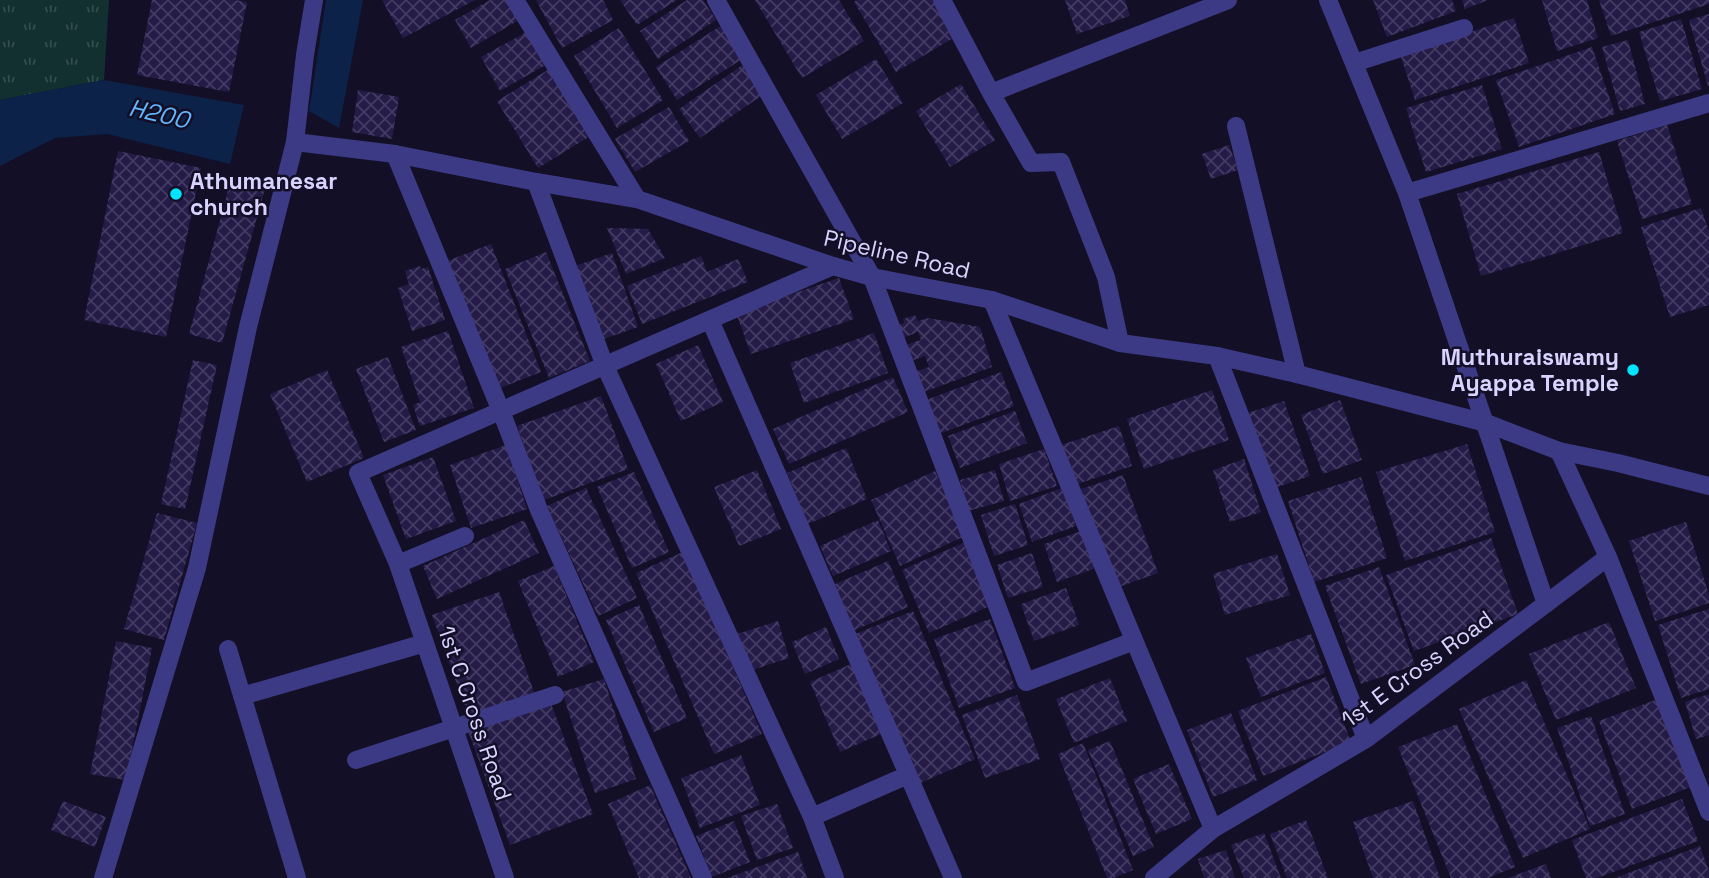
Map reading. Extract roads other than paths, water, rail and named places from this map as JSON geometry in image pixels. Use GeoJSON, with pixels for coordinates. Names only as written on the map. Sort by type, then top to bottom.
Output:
{"type":"FeatureCollection","features":[{"type":"Feature","properties":{"kind":"street"},"geometry":{"type":"LineString","coordinates":[[103,878],[197,568],[248,327],[295,142],[314,0]]}},
{"type":"Feature","properties":{"kind":"street"},"geometry":{"type":"LineString","coordinates":[[515,0],[637,199]]}},
{"type":"Feature","properties":{"kind":"street"},"geometry":{"type":"LineString","coordinates":[[716,0],[872,277],[1026,682],[1135,641]]}},
{"type":"Feature","properties":{"kind":"street"},"geometry":{"type":"LineString","coordinates":[[942,0],[1031,163],[1061,162],[1105,277],[1120,343]]}},
{"type":"Feature","properties":{"kind":"street"},"geometry":{"type":"LineString","coordinates":[[991,93],[1228,0]]}},
{"type":"Feature","properties":{"kind":"street"},"geometry":{"type":"LineString","coordinates":[[1328,0],[1407,193],[1546,604]]}},
{"type":"Feature","properties":{"kind":"street"},"geometry":{"type":"LineString","coordinates":[[1354,63],[1464,28]]}},
{"type":"Feature","properties":{"kind":"street"},"geometry":{"type":"LineString","coordinates":[[1407,193],[1709,103]]}},
{"type":"Feature","properties":{"kind":"street"},"geometry":{"type":"LineString","coordinates":[[1236,127],[1297,374]]}},
{"type":"Feature","properties":{"kind":"street","name":"Pipeline Road"},"geometry":{"type":"LineString","coordinates":[[295,142],[395,154],[637,199],[872,277],[992,300],[1120,343],[1217,356],[1297,374],[1486,423],[1559,451]]}},
{"type":"Feature","properties":{"kind":"street"},"geometry":{"type":"LineString","coordinates":[[395,154],[539,510],[703,878]]}},
{"type":"Feature","properties":{"kind":"street"},"geometry":{"type":"LineString","coordinates":[[536,182],[605,366],[812,817],[835,878]]}},
{"type":"Feature","properties":{"kind":"street"},"geometry":{"type":"LineString","coordinates":[[501,411],[833,266]]}},
{"type":"Feature","properties":{"kind":"street"},"geometry":{"type":"LineString","coordinates":[[992,300],[1213,829]]}},
{"type":"Feature","properties":{"kind":"street"},"geometry":{"type":"LineString","coordinates":[[710,320],[953,878]]}},
{"type":"Feature","properties":{"kind":"street"},"geometry":{"type":"LineString","coordinates":[[1217,356],[1366,739]]}},
{"type":"Feature","properties":{"kind":"street","name":"1st C Cross Road"},"geometry":{"type":"LineString","coordinates":[[501,411],[358,473],[398,564],[505,878]]}},
{"type":"Feature","properties":{"kind":"street"},"geometry":{"type":"LineString","coordinates":[[1559,451],[1709,486]]}},
{"type":"Feature","properties":{"kind":"street"},"geometry":{"type":"LineString","coordinates":[[1559,451],[1608,557],[1709,812]]}},
{"type":"Feature","properties":{"kind":"street"},"geometry":{"type":"LineString","coordinates":[[398,564],[465,536]]}},
{"type":"Feature","properties":{"kind":"street","name":"1st E Cross Road"},"geometry":{"type":"LineString","coordinates":[[1154,878],[1213,829],[1366,739],[1608,557]]}},
{"type":"Feature","properties":{"kind":"street"},"geometry":{"type":"LineString","coordinates":[[242,696],[425,643]]}},
{"type":"Feature","properties":{"kind":"street"},"geometry":{"type":"LineString","coordinates":[[228,649],[297,878]]}},
{"type":"Feature","properties":{"kind":"street"},"geometry":{"type":"LineString","coordinates":[[356,760],[555,695]]}},
{"type":"Feature","properties":{"kind":"street"},"geometry":{"type":"LineString","coordinates":[[812,817],[908,775]]}},
{"type":"Feature","properties":{"kind":"water"},"geometry":{"type":"Polygon","coordinates":[[[326,0],[363,0],[339,128],[309,111],[326,0]]]}},
{"type":"Feature","properties":{"kind":"water","name":"H200"},"geometry":{"type":"Polygon","coordinates":[[[104,80],[244,105],[230,164],[107,134],[55,138],[0,166],[0,100],[104,80]]]}},
{"type":"Feature","properties":{"kind":"place","name":"Athumanesar church"},"geometry":{"type":"Point","coordinates":[176,194]}},
{"type":"Feature","properties":{"kind":"place","name":"Muthuraiswamy Ayappa Temple"},"geometry":{"type":"Point","coordinates":[1633,370]}}]}
